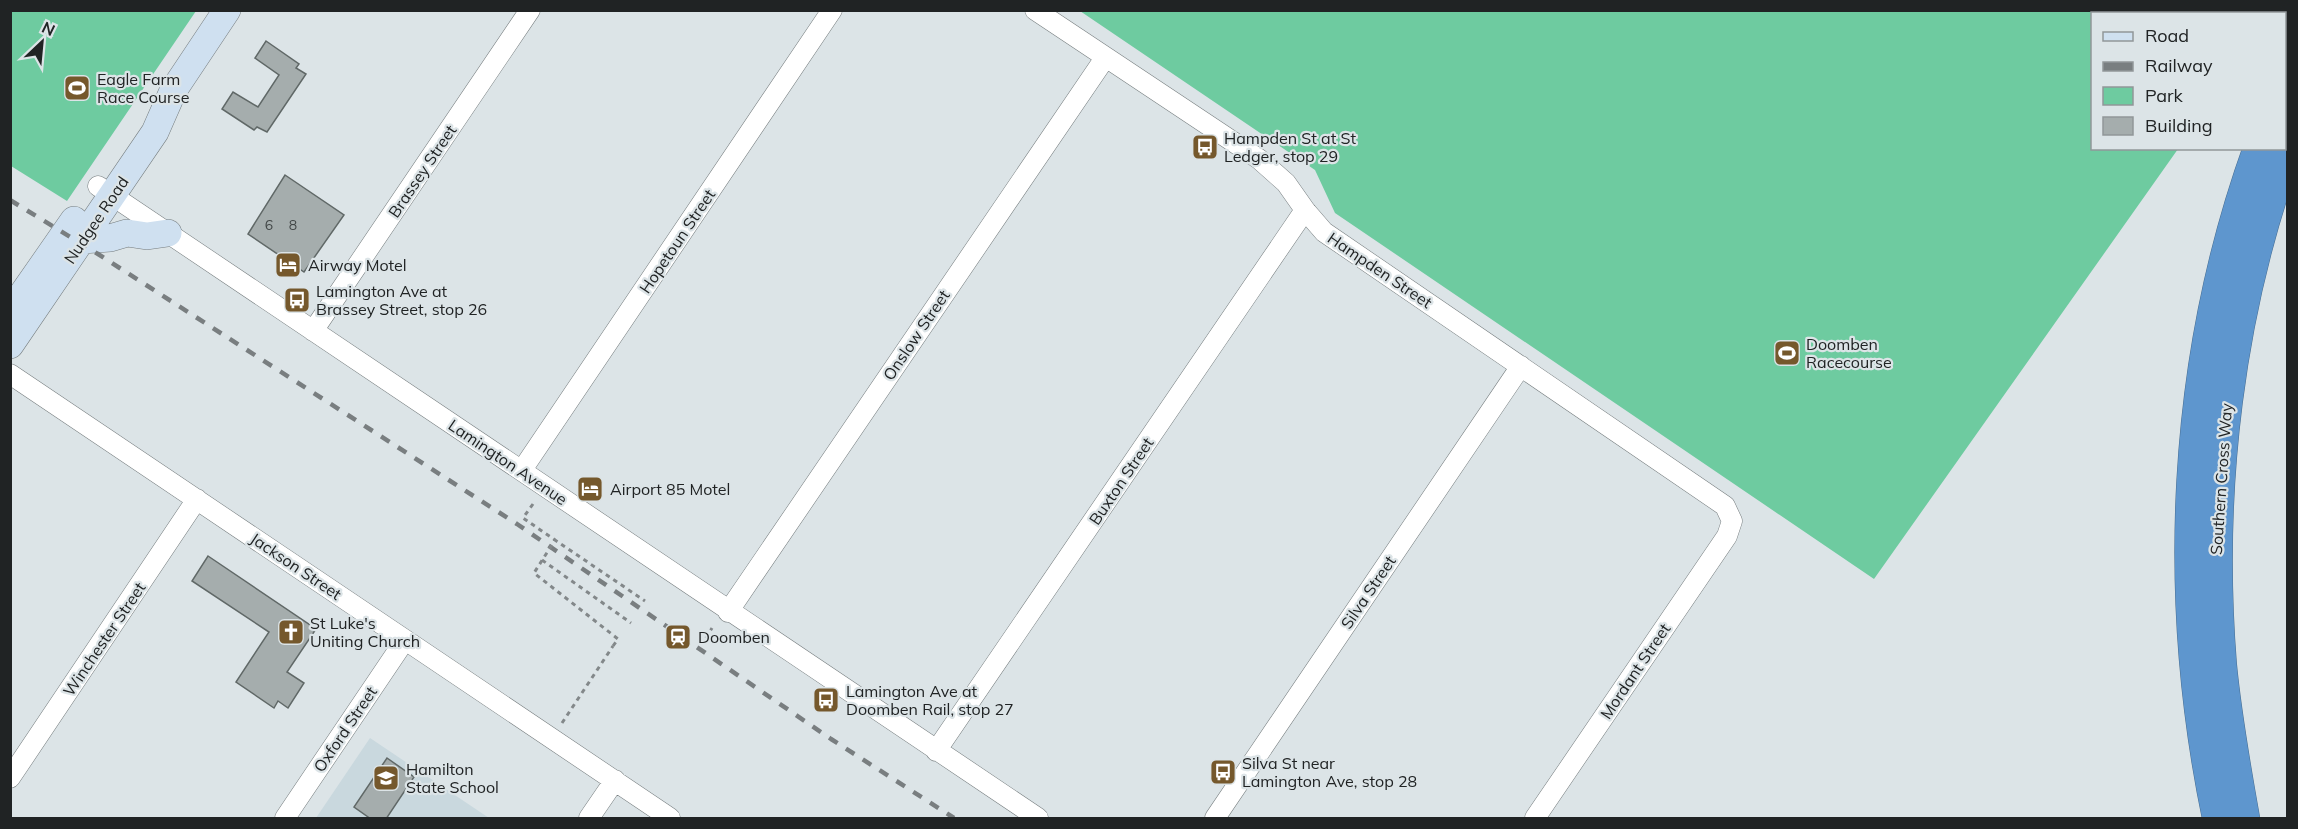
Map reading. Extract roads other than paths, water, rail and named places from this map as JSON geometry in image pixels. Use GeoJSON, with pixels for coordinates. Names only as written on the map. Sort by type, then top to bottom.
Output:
{"type":"FeatureCollection","features":[{"type":"Feature","properties":{"kind":"highway","name":"Southern Cross Way"},"geometry":{"type":"LineString","coordinates":[[2243,819],[2220,667],[2216,523],[2220,457],[2227,392],[2239,322],[2256,246],[2288,145]]}},
{"type":"Feature","properties":{"kind":"highway","name":"Southern Cross Way"},"geometry":{"type":"LineString","coordinates":[[2219,819],[2202,723],[2194,650],[2191,593],[2195,469],[2202,390],[2216,313],[2232,238],[2259,150]]}},
{"type":"Feature","properties":{"kind":"main road","name":"Nudgee Road"},"geometry":{"type":"LineString","coordinates":[[10,312],[105,191],[155,132],[173,91],[227,10]]}},
{"type":"Feature","properties":{"kind":"main road","name":"Nudgee Road"},"geometry":{"type":"LineString","coordinates":[[10,345],[82,240],[105,191]]}},
{"type":"Feature","properties":{"kind":"main road"},"geometry":{"type":"LineString","coordinates":[[82,240],[129,233],[147,236],[168,233]]}},
{"type":"Feature","properties":{"kind":"street","name":"Brassey Street"},"geometry":{"type":"LineString","coordinates":[[313,331],[530,10]]}},
{"type":"Feature","properties":{"kind":"street","name":"Hopetoun Street"},"geometry":{"type":"LineString","coordinates":[[522,470],[832,10]]}},
{"type":"Feature","properties":{"kind":"street","name":"Hampden Street"},"geometry":{"type":"LineString","coordinates":[[1035,10],[1259,159],[1286,183],[1324,232],[1725,506],[1732,521]]}},
{"type":"Feature","properties":{"kind":"street","name":"Onslow Street"},"geometry":{"type":"LineString","coordinates":[[728,612],[1105,58]]}},
{"type":"Feature","properties":{"kind":"street","name":"Lamington Avenue"},"geometry":{"type":"LineString","coordinates":[[105,191],[1038,819]]}},
{"type":"Feature","properties":{"kind":"street","name":"Buxton Street"},"geometry":{"type":"LineString","coordinates":[[936,751],[1305,210]]}},
{"type":"Feature","properties":{"kind":"street","name":"Silva Street"},"geometry":{"type":"LineString","coordinates":[[1215,819],[1521,366]]}},
{"type":"Feature","properties":{"kind":"street","name":"Jackson Street"},"geometry":{"type":"LineString","coordinates":[[10,374],[670,819]]}},
{"type":"Feature","properties":{"kind":"street","name":"Winchester Street"},"geometry":{"type":"LineString","coordinates":[[10,778],[197,499]]}},
{"type":"Feature","properties":{"kind":"street","name":"Mordant Street"},"geometry":{"type":"LineString","coordinates":[[1535,819],[1727,536],[1732,521]]}},
{"type":"Feature","properties":{"kind":"street","name":"Oxford Street"},"geometry":{"type":"LineString","coordinates":[[285,819],[405,640]]}},
{"type":"Feature","properties":{"kind":"street"},"geometry":{"type":"LineString","coordinates":[[589,819],[615,780]]}},
{"type":"Feature","properties":{"kind":"railway"},"geometry":{"type":"LineString","coordinates":[[10,200],[98,254],[517,524],[831,739],[954,818]]}},
{"type":"Feature","properties":{"kind":"place","name":"Eagle Farm Race Course"},"geometry":{"type":"Point","coordinates":[77,88]}},
{"type":"Feature","properties":{"kind":"place","name":"Hampden St at St Ledger, stop 29"},"geometry":{"type":"Point","coordinates":[1205,147]}},
{"type":"Feature","properties":{"kind":"place","name":"Airway Motel"},"geometry":{"type":"Point","coordinates":[288,265]}},
{"type":"Feature","properties":{"kind":"place","name":"Lamington Ave at Brassey Street, stop 26"},"geometry":{"type":"Point","coordinates":[297,300]}},
{"type":"Feature","properties":{"kind":"place","name":"Doomben Racecourse"},"geometry":{"type":"Point","coordinates":[1787,353]}},
{"type":"Feature","properties":{"kind":"place","name":"Airport 85 Motel"},"geometry":{"type":"Point","coordinates":[590,489]}},
{"type":"Feature","properties":{"kind":"place","name":"St Luke's Uniting Church"},"geometry":{"type":"Point","coordinates":[291,632]}},
{"type":"Feature","properties":{"kind":"place","name":"Doomben"},"geometry":{"type":"Point","coordinates":[678,637]}},
{"type":"Feature","properties":{"kind":"place","name":"Lamington Ave at Doomben Rail, stop 27"},"geometry":{"type":"Point","coordinates":[826,700]}},
{"type":"Feature","properties":{"kind":"place","name":"Silva St near Lamington Ave, stop 28"},"geometry":{"type":"Point","coordinates":[1223,772]}},
{"type":"Feature","properties":{"kind":"place","name":"Hamilton State School"},"geometry":{"type":"Point","coordinates":[386,778]}}]}
